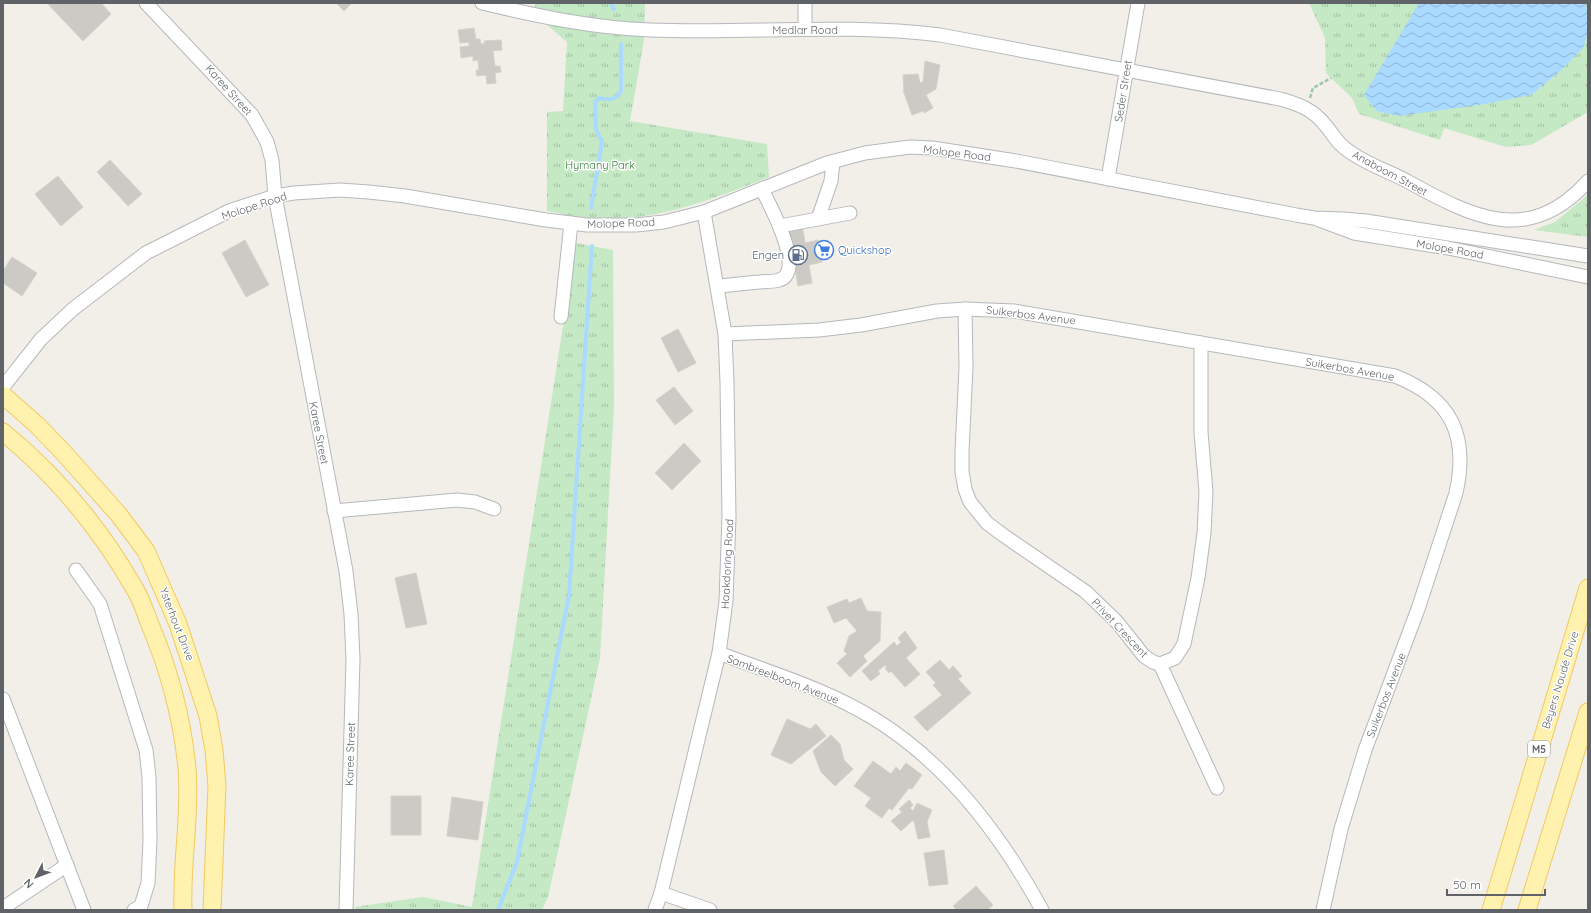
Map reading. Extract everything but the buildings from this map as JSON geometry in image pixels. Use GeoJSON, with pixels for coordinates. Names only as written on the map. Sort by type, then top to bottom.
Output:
{"type":"FeatureCollection","features":[{"type":"Feature","properties":{"kind":"main road","name":"Ysterhout Drive"},"geometry":{"type":"LineString","coordinates":[[3,395],[37,425],[119,515],[146,551],[178,624],[208,716],[214,750],[217,786],[212,910]]}},
{"type":"Feature","properties":{"kind":"main road"},"geometry":{"type":"LineString","coordinates":[[3,432],[24,449],[66,491],[111,551],[137,592],[166,665],[178,707],[187,768],[183,910]]}},
{"type":"Feature","properties":{"kind":"main road","name":"Beyers Naudé Drive"},"geometry":{"type":"LineString","coordinates":[[1491,910],[1588,588]]}},
{"type":"Feature","properties":{"kind":"main road"},"geometry":{"type":"LineString","coordinates":[[1527,910],[1588,712]]}},
{"type":"Feature","properties":{"kind":"street","name":"Karee Street"},"geometry":{"type":"LineString","coordinates":[[146,3],[252,115],[266,142],[272,160],[275,196],[346,571],[351,614],[353,658],[346,910]]}},
{"type":"Feature","properties":{"kind":"street","name":"Medlar Road"},"geometry":{"type":"LineString","coordinates":[[482,3],[550,18],[643,30],[805,29],[892,31],[932,34],[1126,70]]}},
{"type":"Feature","properties":{"kind":"street"},"geometry":{"type":"LineString","coordinates":[[805,3],[805,29]]}},
{"type":"Feature","properties":{"kind":"street","name":"Seder Street"},"geometry":{"type":"LineString","coordinates":[[1108,179],[1138,3]]}},
{"type":"Feature","properties":{"kind":"street","name":"Anaboom Street"},"geometry":{"type":"LineString","coordinates":[[1126,70],[1280,99],[1305,107],[1321,119],[1339,144],[1354,155],[1439,199],[1483,215],[1514,220],[1537,217],[1561,206],[1588,181]]}},
{"type":"Feature","properties":{"kind":"street","name":"Molope Road"},"geometry":{"type":"LineString","coordinates":[[3,387],[41,339],[73,309],[146,253],[229,212],[275,196],[316,191],[369,192],[571,223],[636,225],[664,222],[704,212],[833,162],[865,153],[888,149],[932,148],[987,156],[1314,218],[1373,222],[1588,256]]}},
{"type":"Feature","properties":{"kind":"street"},"geometry":{"type":"LineString","coordinates":[[818,219],[831,180],[833,162]]}},
{"type":"Feature","properties":{"kind":"street"},"geometry":{"type":"LineString","coordinates":[[718,286],[779,280],[783,278],[789,267],[786,244],[780,226],[762,189]]}},
{"type":"Feature","properties":{"kind":"street","name":"Haakdoring Road"},"geometry":{"type":"LineString","coordinates":[[655,910],[661,893],[719,654],[726,602],[728,561],[727,382],[725,334],[718,286],[704,212]]}},
{"type":"Feature","properties":{"kind":"street"},"geometry":{"type":"LineString","coordinates":[[780,226],[850,213]]}},
{"type":"Feature","properties":{"kind":"street","name":"Molope Road"},"geometry":{"type":"LineString","coordinates":[[1314,218],[1354,233],[1448,248],[1588,277]]}},
{"type":"Feature","properties":{"kind":"street"},"geometry":{"type":"LineString","coordinates":[[561,317],[571,223]]}},
{"type":"Feature","properties":{"kind":"street","name":"Suikerbos Avenue"},"geometry":{"type":"LineString","coordinates":[[725,334],[826,329],[861,325],[918,314],[965,309],[1014,311],[1395,376],[1416,384],[1432,396],[1448,415],[1458,435],[1461,452],[1461,474],[1456,494],[1418,609],[1365,750],[1341,829],[1323,910]]}},
{"type":"Feature","properties":{"kind":"street","name":"Privet Crescent"},"geometry":{"type":"LineString","coordinates":[[965,309],[966,367],[962,452],[963,478],[970,502],[978,514],[993,527],[1086,592],[1117,622],[1144,656],[1152,662],[1160,664],[1175,658],[1184,644],[1198,578],[1204,533],[1206,492],[1201,432],[1201,343]]}},
{"type":"Feature","properties":{"kind":"street"},"geometry":{"type":"LineString","coordinates":[[334,511],[457,500],[475,502],[494,509]]}},
{"type":"Feature","properties":{"kind":"street"},"geometry":{"type":"LineString","coordinates":[[76,570],[100,604],[146,750],[149,777],[150,840],[148,883],[137,908]]}},
{"type":"Feature","properties":{"kind":"street","name":"Sambreelboom Avenue"},"geometry":{"type":"LineString","coordinates":[[719,654],[808,686],[845,703],[873,718],[908,743],[945,775],[972,804],[1009,854],[1042,910]]}},
{"type":"Feature","properties":{"kind":"street"},"geometry":{"type":"LineString","coordinates":[[1160,664],[1216,788]]}},
{"type":"Feature","properties":{"kind":"street"},"geometry":{"type":"LineString","coordinates":[[3,699],[84,910]]}},
{"type":"Feature","properties":{"kind":"street"},"geometry":{"type":"LineString","coordinates":[[3,908],[67,865]]}},
{"type":"Feature","properties":{"kind":"street"},"geometry":{"type":"LineString","coordinates":[[661,893],[710,910]]}},
{"type":"Feature","properties":{"kind":"path"},"geometry":{"type":"LineString","coordinates":[[1305,107],[1313,88],[1331,78]]}},
{"type":"Feature","properties":{"kind":"green space","name":"Hymany Park"},"geometry":{"type":"Polygon","coordinates":[[[536,3],[645,3],[644,40],[630,121],[767,144],[769,177],[702,202],[657,214],[610,219],[576,217],[547,211],[547,112],[563,111],[567,42],[533,13],[536,3]]]}},
{"type":"Feature","properties":{"kind":"green space"},"geometry":{"type":"Polygon","coordinates":[[[1309,3],[1588,3],[1588,112],[1531,145],[1506,147],[1444,128],[1440,140],[1359,114],[1352,98],[1326,73],[1325,38],[1309,3]]]}},
{"type":"Feature","properties":{"kind":"green space"},"geometry":{"type":"Polygon","coordinates":[[[1588,195],[1588,237],[1534,230],[1555,222],[1588,195]]]}},
{"type":"Feature","properties":{"kind":"green space"},"geometry":{"type":"Polygon","coordinates":[[[576,243],[613,250],[614,405],[600,658],[548,897],[542,910],[356,910],[355,907],[423,897],[472,907],[576,243]]]}},
{"type":"Feature","properties":{"kind":"water"},"geometry":{"type":"Polygon","coordinates":[[[1419,3],[1585,3],[1588,15],[1588,32],[1583,48],[1558,73],[1531,95],[1479,105],[1399,116],[1377,111],[1364,95],[1419,3]]]}},
{"type":"Feature","properties":{"kind":"waterway"},"geometry":{"type":"LineString","coordinates":[[611,3],[614,9]]}},
{"type":"Feature","properties":{"kind":"waterway"},"geometry":{"type":"LineString","coordinates":[[591,208],[602,142],[596,129],[595,102],[599,98],[614,98],[621,91],[621,44]]}},
{"type":"Feature","properties":{"kind":"waterway"},"geometry":{"type":"LineString","coordinates":[[498,910],[517,862],[569,595],[592,246]]}},
{"type":"Feature","properties":{"kind":"place","name":"Quickshop"},"geometry":{"type":"Point","coordinates":[824,250]}},
{"type":"Feature","properties":{"kind":"place","name":"Engen"},"geometry":{"type":"Point","coordinates":[798,255]}}]}
